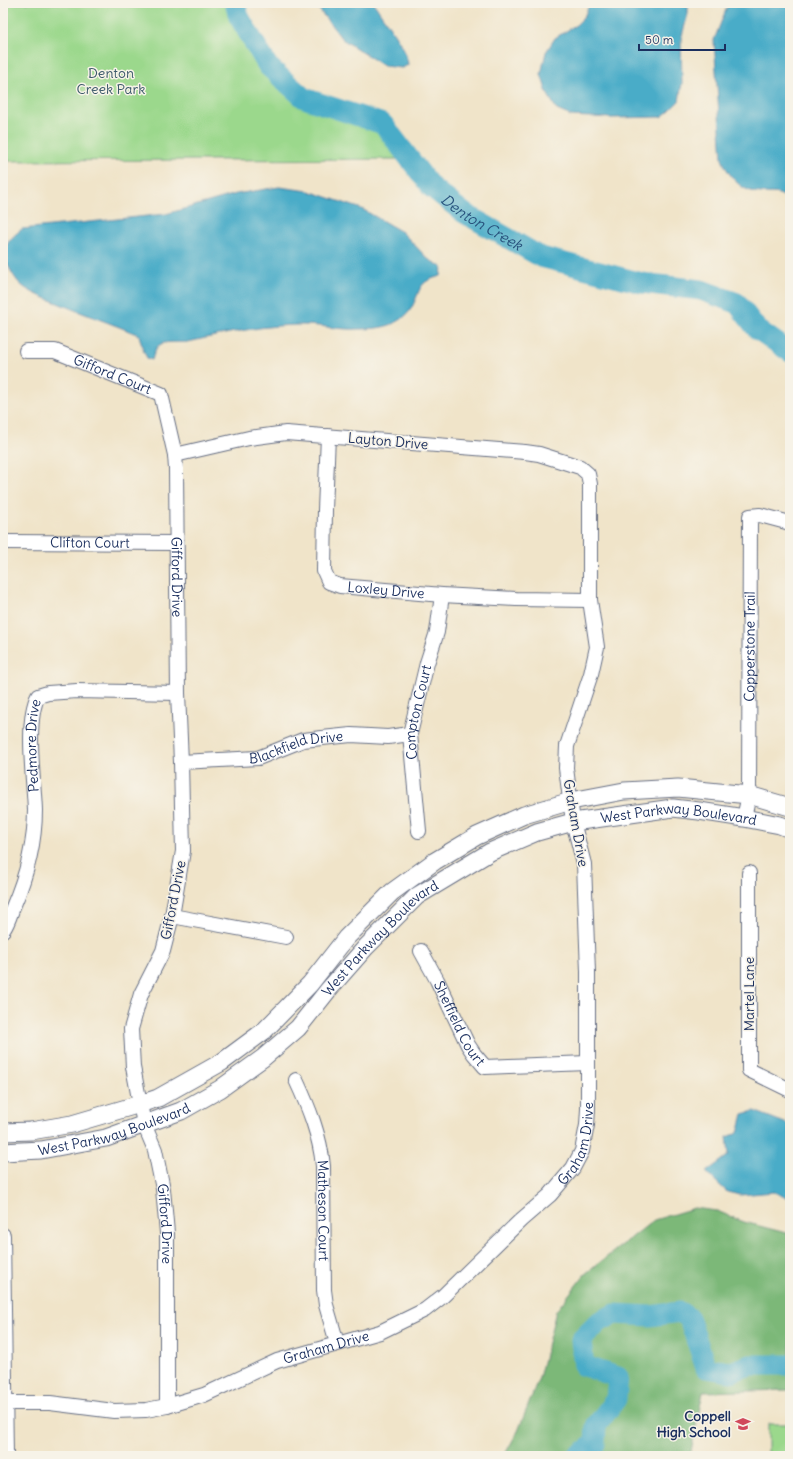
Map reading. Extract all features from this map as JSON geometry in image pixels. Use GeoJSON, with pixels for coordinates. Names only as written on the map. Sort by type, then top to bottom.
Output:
{"type":"FeatureCollection","features":[{"type":"Feature","properties":{"kind":"street","name":"Gifford Court"},"geometry":{"type":"LineString","coordinates":[[26,351],[55,351],[161,394],[175,455]]}},
{"type":"Feature","properties":{"kind":"street","name":"Layton Drive"},"geometry":{"type":"LineString","coordinates":[[175,455],[269,434],[286,433],[539,454],[580,467],[588,474],[590,484]]}},
{"type":"Feature","properties":{"kind":"street","name":"Loxley Drive"},"geometry":{"type":"LineString","coordinates":[[328,436],[324,571],[329,582],[340,586],[442,595],[516,599],[590,600]]}},
{"type":"Feature","properties":{"kind":"street","name":"Gifford Drive"},"geometry":{"type":"LineString","coordinates":[[167,1406],[167,1233],[163,1189],[155,1150],[144,1124],[140,1104],[133,1067],[131,1029],[141,994],[163,951],[172,916],[183,851],[178,694],[175,455]]}},
{"type":"Feature","properties":{"kind":"street","name":"Graham Drive"},"geometry":{"type":"LineString","coordinates":[[4,1403],[50,1404],[114,1410],[146,1410],[167,1406],[204,1395],[277,1361],[380,1332],[425,1310],[443,1296],[521,1220],[550,1195],[573,1168],[582,1151],[587,1125],[588,972],[584,864],[574,822],[566,768],[567,746],[591,674],[597,647],[590,600],[590,484]]}},
{"type":"Feature","properties":{"kind":"street","name":"Copperstone Trail"},"geometry":{"type":"LineString","coordinates":[[744,818],[749,795],[750,516],[760,515],[790,523]]}},
{"type":"Feature","properties":{"kind":"street","name":"Clifton Court"},"geometry":{"type":"LineString","coordinates":[[3,542],[176,543]]}},
{"type":"Feature","properties":{"kind":"street","name":"Compton Court"},"geometry":{"type":"LineString","coordinates":[[419,831],[410,734],[425,678],[427,663],[437,632],[442,595]]}},
{"type":"Feature","properties":{"kind":"street","name":"Pedmore Drive"},"geometry":{"type":"LineString","coordinates":[[3,930],[24,883],[33,843],[35,811],[31,735],[34,703],[38,696],[48,693],[77,691],[178,694]]}},
{"type":"Feature","properties":{"kind":"street","name":"Blackfield Drive"},"geometry":{"type":"LineString","coordinates":[[181,762],[258,758],[303,740],[351,735],[388,737],[410,734]]}},
{"type":"Feature","properties":{"kind":"street","name":"West Parkway Boulevard"},"geometry":{"type":"LineString","coordinates":[[3,1132],[31,1131],[72,1124],[140,1104],[158,1098],[222,1062],[264,1031],[310,984],[351,933],[392,892],[435,861],[483,833],[524,815],[571,801],[624,791],[678,788],[749,795],[790,807]]}},
{"type":"Feature","properties":{"kind":"street","name":"West Parkway Boulevard"},"geometry":{"type":"LineString","coordinates":[[3,1152],[41,1150],[106,1138],[181,1111],[220,1089],[263,1058],[298,1028],[329,989],[366,947],[417,896],[490,852],[536,832],[574,822],[673,808],[744,818],[780,825],[790,829]]}},
{"type":"Feature","properties":{"kind":"street","name":"Martel Lane"},"geometry":{"type":"LineString","coordinates":[[749,873],[749,1070],[790,1090]]}},
{"type":"Feature","properties":{"kind":"street"},"geometry":{"type":"LineString","coordinates":[[172,916],[286,937]]}},
{"type":"Feature","properties":{"kind":"street","name":"Sheffield Court"},"geometry":{"type":"LineString","coordinates":[[421,951],[437,980],[468,1045],[485,1066],[588,1063]]}},
{"type":"Feature","properties":{"kind":"street","name":"Matheson Court"},"geometry":{"type":"LineString","coordinates":[[296,1080],[311,1112],[321,1149],[323,1166],[324,1290],[326,1305],[337,1343]]}},
{"type":"Feature","properties":{"kind":"street"},"geometry":{"type":"LineString","coordinates":[[3,1234],[4,1403],[6,1456]]}},
{"type":"Feature","properties":{"kind":"green space","name":"Denton Creek Park"},"geometry":{"type":"Polygon","coordinates":[[[3,3],[235,3],[239,17],[268,66],[303,98],[383,124],[410,159],[3,161],[3,3]]]}},
{"type":"Feature","properties":{"kind":"green space"},"geometry":{"type":"Polygon","coordinates":[[[694,1208],[717,1211],[744,1222],[790,1234],[790,1390],[703,1392],[690,1456],[504,1456],[518,1431],[539,1378],[556,1311],[585,1274],[654,1220],[694,1208]]]}},
{"type":"Feature","properties":{"kind":"green space"},"geometry":{"type":"Polygon","coordinates":[[[768,1424],[790,1424],[790,1456],[768,1456],[768,1424]]]}},
{"type":"Feature","properties":{"kind":"water"},"geometry":{"type":"Polygon","coordinates":[[[314,3],[374,3],[404,50],[408,65],[402,68],[384,66],[342,39],[314,3]]]}},
{"type":"Feature","properties":{"kind":"water"},"geometry":{"type":"Polygon","coordinates":[[[590,3],[688,3],[688,14],[681,39],[682,83],[679,101],[661,117],[611,118],[571,116],[557,110],[547,93],[541,74],[546,52],[555,38],[576,25],[584,17],[590,3]]]}},
{"type":"Feature","properties":{"kind":"water"},"geometry":{"type":"Polygon","coordinates":[[[733,3],[790,3],[790,201],[780,194],[755,192],[743,187],[737,183],[728,172],[722,159],[714,40],[727,7],[733,3]]]}},
{"type":"Feature","properties":{"kind":"water"},"geometry":{"type":"Polygon","coordinates":[[[279,187],[309,191],[362,209],[402,232],[428,259],[442,267],[441,276],[424,283],[408,313],[396,322],[389,325],[374,328],[353,329],[293,325],[248,330],[188,342],[164,343],[159,345],[156,349],[152,360],[147,358],[139,335],[76,311],[25,288],[14,276],[6,258],[5,252],[8,243],[22,229],[166,214],[236,194],[279,187]]]}},
{"type":"Feature","properties":{"kind":"water"},"geometry":{"type":"Polygon","coordinates":[[[754,1111],[790,1125],[790,1199],[774,1192],[740,1195],[727,1192],[706,1172],[729,1155],[727,1137],[738,1133],[743,1114],[754,1111]]]}},
{"type":"Feature","properties":{"kind":"waterway","name":"Denton Creek"},"geometry":{"type":"LineString","coordinates":[[235,3],[239,17],[268,66],[304,98],[383,124],[431,187],[464,213],[541,257],[642,283],[701,290],[737,303],[757,329],[790,352]]}},
{"type":"Feature","properties":{"kind":"waterway"},"geometry":{"type":"LineString","coordinates":[[577,1456],[595,1444],[596,1426],[616,1399],[618,1377],[584,1366],[581,1340],[600,1321],[615,1314],[650,1316],[680,1312],[689,1318],[706,1368],[731,1372],[750,1365],[790,1365]]}},
{"type":"Feature","properties":{"kind":"place","name":"Coppell High School"},"geometry":{"type":"Point","coordinates":[743,1424]}}]}
